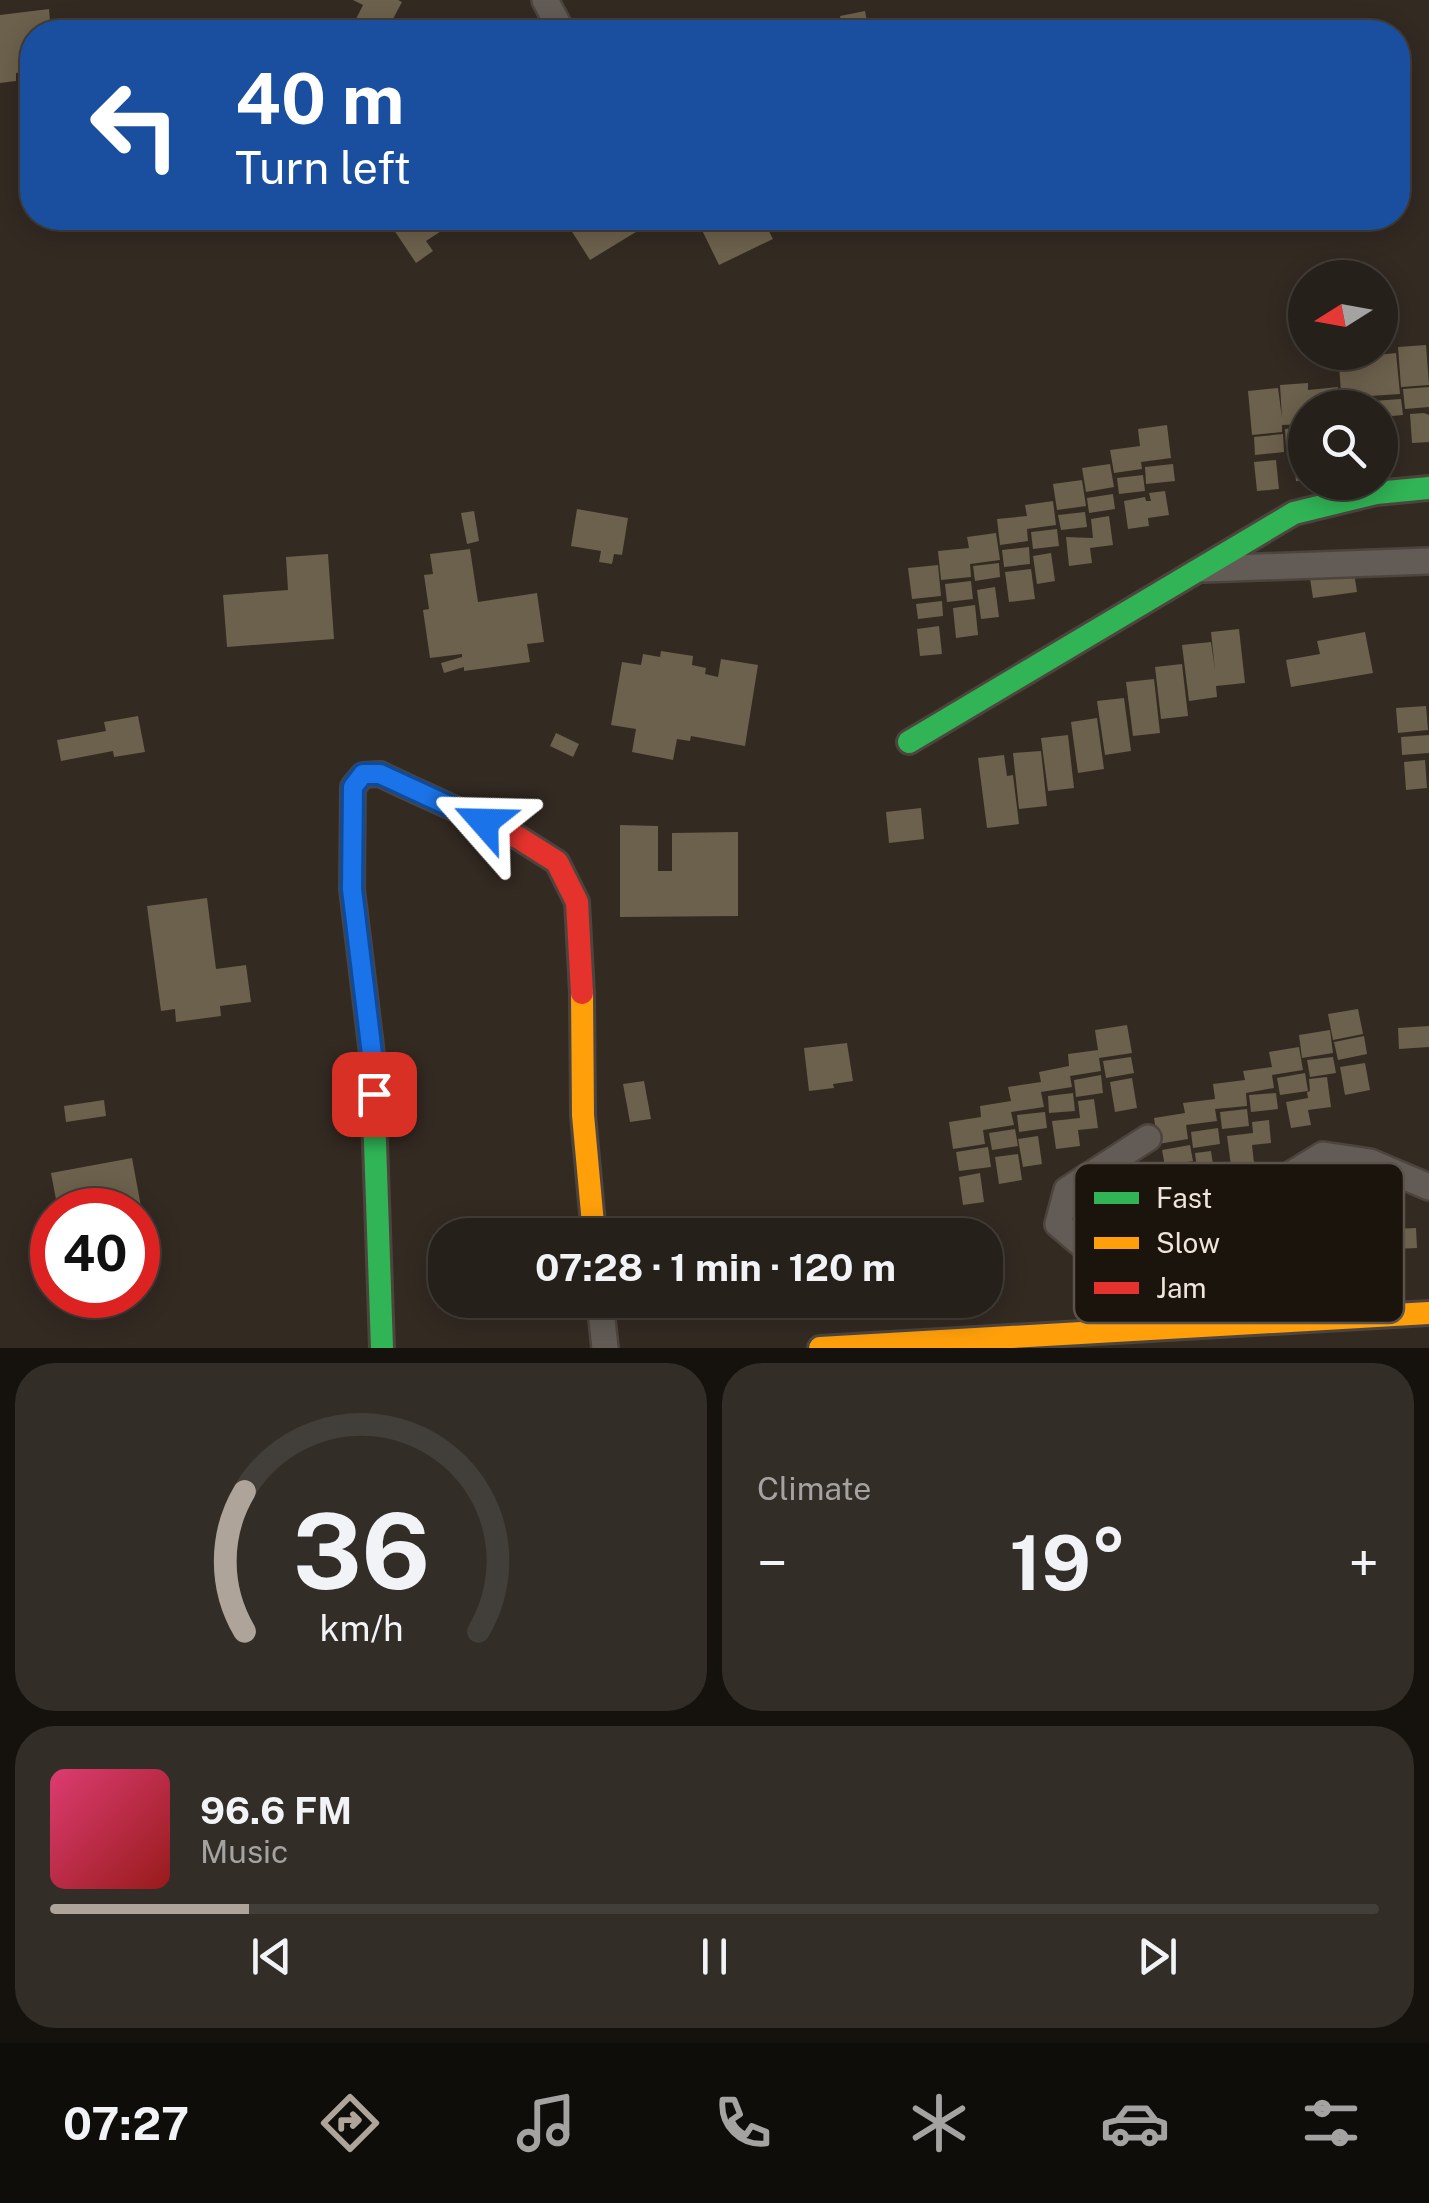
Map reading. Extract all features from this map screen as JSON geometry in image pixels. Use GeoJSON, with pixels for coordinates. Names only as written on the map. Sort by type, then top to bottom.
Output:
{"type":"FeatureCollection","features":[{"type":"Feature","properties":{"kind":"street"},"geometry":{"type":"LineString","coordinates":[[909,742],[1294,513],[1376,493],[1429,488]]}},
{"type":"Feature","properties":{"kind":"street"},"geometry":{"type":"LineString","coordinates":[[1199,570],[1429,561]]}},
{"type":"Feature","properties":{"kind":"street"},"geometry":{"type":"LineString","coordinates":[[382,1348],[372,1054],[352,889],[353,787],[363,774],[380,774],[519,838],[556,862],[577,902],[583,1115],[592,1218]]}},
{"type":"Feature","properties":{"kind":"street"},"geometry":{"type":"LineString","coordinates":[[1109,1163],[1148,1138]]}},
{"type":"Feature","properties":{"kind":"street"},"geometry":{"type":"LineString","coordinates":[[1310,1163],[1323,1155],[1372,1163]]}},
{"type":"Feature","properties":{"kind":"street"},"geometry":{"type":"LineString","coordinates":[[1404,1176],[1429,1186]]}},
{"type":"Feature","properties":{"kind":"street"},"geometry":{"type":"LineString","coordinates":[[1074,1186],[1067,1190],[1058,1224],[1074,1238]]}},
{"type":"Feature","properties":{"kind":"street"},"geometry":{"type":"LineString","coordinates":[[1404,1315],[1429,1313]]}},
{"type":"Feature","properties":{"kind":"street"},"geometry":{"type":"LineString","coordinates":[[602,1318],[604,1348]]}},
{"type":"Feature","properties":{"kind":"street"},"geometry":{"type":"LineString","coordinates":[[820,1348],[1179,1337],[1325,1323]]}},
{"type":"Feature","properties":{"kind":"building"},"geometry":{"type":"Polygon","coordinates":[[[353,0],[402,2],[392,20],[356,20],[363,5],[353,0]]]}},
{"type":"Feature","properties":{"kind":"building"},"geometry":{"type":"Polygon","coordinates":[[[49,9],[50,20],[20,20],[20,72],[16,73],[16,81],[0,83],[0,15],[49,9]]]}},
{"type":"Feature","properties":{"kind":"building"},"geometry":{"type":"Polygon","coordinates":[[[865,11],[867,20],[841,20],[840,16],[865,11]]]}},
{"type":"Feature","properties":{"kind":"building"},"geometry":{"type":"Polygon","coordinates":[[[394,230],[443,230],[426,241],[433,251],[416,263],[394,230]]]}},
{"type":"Feature","properties":{"kind":"building"},"geometry":{"type":"Polygon","coordinates":[[[571,230],[639,230],[590,260],[571,230]]]}},
{"type":"Feature","properties":{"kind":"building"},"geometry":{"type":"Polygon","coordinates":[[[702,230],[768,230],[773,239],[719,265],[702,230]]]}},
{"type":"Feature","properties":{"kind":"building"},"geometry":{"type":"Polygon","coordinates":[[[1426,345],[1429,385],[1401,387],[1398,347],[1426,345]]]}},
{"type":"Feature","properties":{"kind":"building"},"geometry":{"type":"Polygon","coordinates":[[[1339,370],[1398,370],[1400,394],[1398,390],[1341,390],[1339,370]]]}},
{"type":"Feature","properties":{"kind":"building"},"geometry":{"type":"Polygon","coordinates":[[[1308,383],[1308,390],[1288,390],[1288,425],[1282,425],[1282,432],[1252,435],[1248,391],[1278,388],[1282,418],[1280,385],[1308,383]]]}},
{"type":"Feature","properties":{"kind":"building"},"geometry":{"type":"Polygon","coordinates":[[[1429,387],[1429,407],[1405,409],[1403,389],[1429,387]]]}},
{"type":"Feature","properties":{"kind":"building"},"geometry":{"type":"Polygon","coordinates":[[[1401,399],[1403,415],[1398,415],[1401,399]]]}},
{"type":"Feature","properties":{"kind":"building"},"geometry":{"type":"Polygon","coordinates":[[[1410,414],[1429,415],[1429,442],[1412,443],[1410,414]]]}},
{"type":"Feature","properties":{"kind":"building"},"geometry":{"type":"Polygon","coordinates":[[[1167,425],[1171,458],[1141,462],[1142,469],[1114,473],[1110,450],[1140,446],[1138,429],[1167,425]]]}},
{"type":"Feature","properties":{"kind":"building"},"geometry":{"type":"Polygon","coordinates":[[[1283,434],[1284,452],[1255,455],[1254,437],[1283,434]]]}},
{"type":"Feature","properties":{"kind":"building"},"geometry":{"type":"Polygon","coordinates":[[[1276,460],[1279,489],[1257,491],[1254,462],[1276,460]]]}},
{"type":"Feature","properties":{"kind":"building"},"geometry":{"type":"Polygon","coordinates":[[[1110,464],[1114,487],[1086,492],[1082,468],[1110,464]]]}},
{"type":"Feature","properties":{"kind":"building"},"geometry":{"type":"Polygon","coordinates":[[[1173,464],[1175,481],[1146,484],[1145,467],[1173,464]]]}},
{"type":"Feature","properties":{"kind":"building"},"geometry":{"type":"Polygon","coordinates":[[[1143,475],[1145,491],[1119,494],[1117,478],[1143,475]]]}},
{"type":"Feature","properties":{"kind":"building"},"geometry":{"type":"Polygon","coordinates":[[[1082,480],[1086,506],[1057,510],[1053,484],[1082,480]]]}},
{"type":"Feature","properties":{"kind":"building"},"geometry":{"type":"Polygon","coordinates":[[[1165,491],[1169,515],[1148,518],[1149,526],[1128,529],[1124,501],[1145,497],[1151,501],[1149,493],[1165,491]]]}},
{"type":"Feature","properties":{"kind":"building"},"geometry":{"type":"Polygon","coordinates":[[[1113,494],[1115,509],[1089,513],[1087,498],[1113,494]]]}},
{"type":"Feature","properties":{"kind":"building"},"geometry":{"type":"Polygon","coordinates":[[[1053,501],[1056,525],[1027,529],[1028,541],[1000,545],[997,519],[1027,516],[1025,505],[1053,501]]]}},
{"type":"Feature","properties":{"kind":"building"},"geometry":{"type":"Polygon","coordinates":[[[577,509],[628,518],[622,555],[614,554],[612,564],[599,562],[601,551],[571,546],[577,509]]]}},
{"type":"Feature","properties":{"kind":"building"},"geometry":{"type":"Polygon","coordinates":[[[474,511],[479,541],[467,544],[461,513],[474,511]]]}},
{"type":"Feature","properties":{"kind":"building"},"geometry":{"type":"Polygon","coordinates":[[[1085,512],[1087,527],[1061,530],[1058,515],[1085,512]]]}},
{"type":"Feature","properties":{"kind":"building"},"geometry":{"type":"Polygon","coordinates":[[[1109,516],[1113,545],[1090,548],[1092,563],[1069,566],[1066,537],[1093,538],[1091,519],[1109,516]]]}},
{"type":"Feature","properties":{"kind":"building"},"geometry":{"type":"Polygon","coordinates":[[[1057,529],[1059,546],[1033,549],[1031,532],[1057,529]]]}},
{"type":"Feature","properties":{"kind":"building"},"geometry":{"type":"Polygon","coordinates":[[[996,533],[1000,560],[970,564],[971,577],[941,580],[938,551],[969,548],[967,537],[996,533]]]}},
{"type":"Feature","properties":{"kind":"building"},"geometry":{"type":"Polygon","coordinates":[[[1029,547],[1030,564],[1004,567],[1002,550],[1029,547]]]}},
{"type":"Feature","properties":{"kind":"building"},"geometry":{"type":"Polygon","coordinates":[[[470,549],[478,602],[537,593],[544,642],[527,644],[530,662],[464,671],[464,667],[444,673],[441,663],[462,654],[430,658],[423,610],[429,609],[424,575],[433,574],[430,554],[470,549]]]}},
{"type":"Feature","properties":{"kind":"building"},"geometry":{"type":"Polygon","coordinates":[[[1051,553],[1055,581],[1037,584],[1033,556],[1051,553]]]}},
{"type":"Feature","properties":{"kind":"building"},"geometry":{"type":"Polygon","coordinates":[[[328,554],[334,639],[227,647],[223,595],[288,590],[286,557],[328,554]]]}},
{"type":"Feature","properties":{"kind":"building"},"geometry":{"type":"Polygon","coordinates":[[[999,563],[1000,577],[975,581],[973,566],[999,563]]]}},
{"type":"Feature","properties":{"kind":"building"},"geometry":{"type":"Polygon","coordinates":[[[938,565],[941,596],[912,599],[908,568],[938,565]]]}},
{"type":"Feature","properties":{"kind":"building"},"geometry":{"type":"Polygon","coordinates":[[[1353,566],[1357,592],[1313,598],[1309,572],[1353,566]]]}},
{"type":"Feature","properties":{"kind":"building"},"geometry":{"type":"Polygon","coordinates":[[[1031,569],[1035,599],[1009,602],[1005,572],[1031,569]]]}},
{"type":"Feature","properties":{"kind":"building"},"geometry":{"type":"Polygon","coordinates":[[[971,581],[973,599],[947,602],[945,584],[971,581]]]}},
{"type":"Feature","properties":{"kind":"building"},"geometry":{"type":"Polygon","coordinates":[[[995,587],[999,617],[981,619],[977,590],[995,587]]]}},
{"type":"Feature","properties":{"kind":"building"},"geometry":{"type":"Polygon","coordinates":[[[942,601],[943,616],[918,619],[916,604],[942,601]]]}},
{"type":"Feature","properties":{"kind":"building"},"geometry":{"type":"Polygon","coordinates":[[[975,605],[978,635],[956,638],[953,608],[975,605]]]}},
{"type":"Feature","properties":{"kind":"building"},"geometry":{"type":"Polygon","coordinates":[[[939,626],[942,654],[920,656],[917,629],[939,626]]]}},
{"type":"Feature","properties":{"kind":"building"},"geometry":{"type":"Polygon","coordinates":[[[1239,629],[1245,683],[1216,686],[1217,697],[1189,701],[1182,645],[1211,642],[1215,670],[1211,632],[1239,629]]]}},
{"type":"Feature","properties":{"kind":"building"},"geometry":{"type":"Polygon","coordinates":[[[1365,632],[1373,673],[1291,687],[1286,660],[1320,654],[1317,641],[1365,632]]]}},
{"type":"Feature","properties":{"kind":"building"},"geometry":{"type":"Polygon","coordinates":[[[661,651],[693,656],[692,665],[706,668],[705,674],[718,677],[721,659],[758,665],[745,746],[691,736],[690,741],[677,739],[673,760],[632,752],[636,729],[611,725],[622,662],[641,665],[643,654],[660,657],[661,651]]]}},
{"type":"Feature","properties":{"kind":"building"},"geometry":{"type":"Polygon","coordinates":[[[1182,664],[1188,716],[1161,719],[1155,667],[1182,664]]]}},
{"type":"Feature","properties":{"kind":"building"},"geometry":{"type":"Polygon","coordinates":[[[1154,679],[1160,733],[1133,736],[1126,682],[1154,679]]]}},
{"type":"Feature","properties":{"kind":"building"},"geometry":{"type":"Polygon","coordinates":[[[1124,698],[1131,751],[1105,755],[1097,701],[1124,698]]]}},
{"type":"Feature","properties":{"kind":"building"},"geometry":{"type":"Polygon","coordinates":[[[1426,706],[1428,730],[1398,733],[1396,708],[1426,706]]]}},
{"type":"Feature","properties":{"kind":"building"},"geometry":{"type":"Polygon","coordinates":[[[138,716],[145,752],[114,757],[113,751],[61,761],[57,740],[106,731],[104,722],[138,716]]]}},
{"type":"Feature","properties":{"kind":"building"},"geometry":{"type":"Polygon","coordinates":[[[1097,718],[1104,769],[1078,773],[1071,722],[1097,718]]]}},
{"type":"Feature","properties":{"kind":"building"},"geometry":{"type":"Polygon","coordinates":[[[556,733],[579,744],[573,757],[550,746],[556,733]]]}},
{"type":"Feature","properties":{"kind":"building"},"geometry":{"type":"Polygon","coordinates":[[[1068,735],[1074,788],[1048,791],[1041,738],[1068,735]]]}},
{"type":"Feature","properties":{"kind":"building"},"geometry":{"type":"Polygon","coordinates":[[[1429,735],[1429,753],[1402,755],[1401,737],[1429,735]]]}},
{"type":"Feature","properties":{"kind":"building"},"geometry":{"type":"Polygon","coordinates":[[[1041,751],[1047,806],[1019,809],[1013,753],[1041,751]]]}},
{"type":"Feature","properties":{"kind":"building"},"geometry":{"type":"Polygon","coordinates":[[[1004,755],[1007,776],[1013,775],[1019,824],[987,828],[978,758],[1004,755]]]}},
{"type":"Feature","properties":{"kind":"building"},"geometry":{"type":"Polygon","coordinates":[[[1425,760],[1427,788],[1406,790],[1404,762],[1425,760]]]}},
{"type":"Feature","properties":{"kind":"building"},"geometry":{"type":"Polygon","coordinates":[[[921,808],[924,839],[889,843],[886,812],[921,808]]]}},
{"type":"Feature","properties":{"kind":"building"},"geometry":{"type":"Polygon","coordinates":[[[620,825],[658,826],[658,871],[672,871],[672,833],[738,832],[738,916],[620,917],[620,825]]]}},
{"type":"Feature","properties":{"kind":"building"},"geometry":{"type":"Polygon","coordinates":[[[207,898],[216,969],[246,965],[251,1002],[220,1006],[221,1016],[176,1022],[175,1009],[161,1011],[147,906],[207,898]]]}},
{"type":"Feature","properties":{"kind":"building"},"geometry":{"type":"Polygon","coordinates":[[[1358,1009],[1363,1034],[1333,1040],[1328,1014],[1358,1009]]]}},
{"type":"Feature","properties":{"kind":"building"},"geometry":{"type":"Polygon","coordinates":[[[1127,1025],[1132,1053],[1099,1058],[1101,1071],[1070,1076],[1072,1087],[1041,1092],[1044,1107],[1011,1112],[1014,1125],[983,1130],[985,1144],[953,1149],[949,1122],[981,1117],[980,1106],[1011,1101],[1008,1087],[1041,1082],[1039,1072],[1069,1066],[1068,1054],[1098,1050],[1095,1030],[1127,1025]]]}},
{"type":"Feature","properties":{"kind":"building"},"geometry":{"type":"Polygon","coordinates":[[[1429,1026],[1429,1047],[1399,1049],[1398,1028],[1429,1026]]]}},
{"type":"Feature","properties":{"kind":"building"},"geometry":{"type":"Polygon","coordinates":[[[1330,1030],[1333,1053],[1302,1058],[1299,1035],[1330,1030]]]}},
{"type":"Feature","properties":{"kind":"building"},"geometry":{"type":"Polygon","coordinates":[[[1364,1036],[1367,1054],[1338,1060],[1334,1042],[1364,1036]]]}},
{"type":"Feature","properties":{"kind":"building"},"geometry":{"type":"Polygon","coordinates":[[[847,1043],[853,1081],[809,1091],[804,1048],[847,1043]]]}},
{"type":"Feature","properties":{"kind":"building"},"geometry":{"type":"Polygon","coordinates":[[[1299,1047],[1303,1070],[1272,1075],[1274,1088],[1246,1093],[1247,1106],[1215,1109],[1217,1121],[1186,1125],[1188,1139],[1158,1144],[1154,1118],[1185,1113],[1183,1103],[1215,1099],[1213,1084],[1245,1080],[1243,1071],[1272,1067],[1269,1052],[1299,1047]]]}},
{"type":"Feature","properties":{"kind":"building"},"geometry":{"type":"Polygon","coordinates":[[[1131,1057],[1134,1073],[1106,1078],[1103,1061],[1131,1057]]]}},
{"type":"Feature","properties":{"kind":"building"},"geometry":{"type":"Polygon","coordinates":[[[1333,1057],[1336,1073],[1310,1077],[1307,1060],[1333,1057]]]}},
{"type":"Feature","properties":{"kind":"building"},"geometry":{"type":"Polygon","coordinates":[[[1365,1063],[1370,1090],[1345,1095],[1340,1067],[1365,1063]]]}},
{"type":"Feature","properties":{"kind":"building"},"geometry":{"type":"Polygon","coordinates":[[[1305,1073],[1308,1091],[1280,1095],[1277,1078],[1305,1073]]]}},
{"type":"Feature","properties":{"kind":"building"},"geometry":{"type":"Polygon","coordinates":[[[1101,1075],[1103,1093],[1076,1097],[1074,1080],[1101,1075]]]}},
{"type":"Feature","properties":{"kind":"building"},"geometry":{"type":"Polygon","coordinates":[[[1327,1077],[1331,1107],[1308,1110],[1311,1125],[1291,1128],[1286,1102],[1308,1098],[1309,1079],[1327,1077]]]}},
{"type":"Feature","properties":{"kind":"building"},"geometry":{"type":"Polygon","coordinates":[[[1132,1078],[1137,1108],[1115,1112],[1110,1082],[1132,1078]]]}},
{"type":"Feature","properties":{"kind":"building"},"geometry":{"type":"Polygon","coordinates":[[[644,1081],[651,1119],[630,1122],[623,1084],[644,1081]]]}},
{"type":"Feature","properties":{"kind":"building"},"geometry":{"type":"Polygon","coordinates":[[[1073,1093],[1075,1111],[1049,1113],[1048,1096],[1073,1093]]]}},
{"type":"Feature","properties":{"kind":"building"},"geometry":{"type":"Polygon","coordinates":[[[1276,1093],[1278,1109],[1251,1112],[1249,1095],[1276,1093]]]}},
{"type":"Feature","properties":{"kind":"building"},"geometry":{"type":"Polygon","coordinates":[[[1094,1099],[1098,1128],[1078,1130],[1080,1146],[1056,1149],[1052,1121],[1080,1118],[1078,1101],[1094,1099]]]}},
{"type":"Feature","properties":{"kind":"building"},"geometry":{"type":"Polygon","coordinates":[[[104,1100],[106,1116],[66,1122],[64,1106],[104,1100]]]}},
{"type":"Feature","properties":{"kind":"building"},"geometry":{"type":"Polygon","coordinates":[[[1247,1109],[1249,1126],[1222,1129],[1220,1112],[1247,1109]]]}},
{"type":"Feature","properties":{"kind":"building"},"geometry":{"type":"Polygon","coordinates":[[[1045,1112],[1047,1128],[1019,1132],[1017,1115],[1045,1112]]]}},
{"type":"Feature","properties":{"kind":"building"},"geometry":{"type":"Polygon","coordinates":[[[1269,1120],[1271,1143],[1252,1145],[1254,1163],[1231,1163],[1227,1136],[1253,1133],[1252,1122],[1269,1120]]]}},
{"type":"Feature","properties":{"kind":"building"},"geometry":{"type":"Polygon","coordinates":[[[1218,1128],[1220,1144],[1193,1148],[1191,1132],[1218,1128]]]}},
{"type":"Feature","properties":{"kind":"building"},"geometry":{"type":"Polygon","coordinates":[[[1015,1129],[1018,1146],[992,1150],[989,1133],[1015,1129]]]}},
{"type":"Feature","properties":{"kind":"building"},"geometry":{"type":"Polygon","coordinates":[[[1038,1136],[1042,1164],[1023,1167],[1018,1139],[1038,1136]]]}},
{"type":"Feature","properties":{"kind":"building"},"geometry":{"type":"Polygon","coordinates":[[[1190,1145],[1193,1161],[1164,1163],[1162,1150],[1190,1145]]]}},
{"type":"Feature","properties":{"kind":"building"},"geometry":{"type":"Polygon","coordinates":[[[988,1147],[991,1167],[959,1171],[956,1152],[988,1147]]]}},
{"type":"Feature","properties":{"kind":"building"},"geometry":{"type":"Polygon","coordinates":[[[1211,1151],[1213,1163],[1196,1163],[1195,1153],[1211,1151]]]}},
{"type":"Feature","properties":{"kind":"building"},"geometry":{"type":"Polygon","coordinates":[[[1018,1154],[1022,1180],[999,1184],[995,1157],[1018,1154]]]}},
{"type":"Feature","properties":{"kind":"building"},"geometry":{"type":"Polygon","coordinates":[[[132,1158],[138,1188],[54,1188],[51,1173],[132,1158]]]}},
{"type":"Feature","properties":{"kind":"building"},"geometry":{"type":"Polygon","coordinates":[[[980,1173],[984,1202],[963,1205],[959,1177],[980,1173]]]}},
{"type":"Feature","properties":{"kind":"building"},"geometry":{"type":"Polygon","coordinates":[[[1416,1228],[1417,1248],[1404,1249],[1404,1229],[1416,1228]]]}},
{"type":"Feature","properties":{"kind":"traffic: fast"},"geometry":{"type":"LineString","coordinates":[[909,742],[1294,513],[1376,493],[1429,488]]}},
{"type":"Feature","properties":{"kind":"traffic: fast"},"geometry":{"type":"LineString","coordinates":[[382,1348],[372,1054],[352,889],[353,787],[363,775],[380,774],[403,785]]}},
{"type":"Feature","properties":{"kind":"traffic: slow"},"geometry":{"type":"LineString","coordinates":[[582,993],[583,1115],[592,1218]]}},
{"type":"Feature","properties":{"kind":"traffic: slow"},"geometry":{"type":"LineString","coordinates":[[1404,1314],[1429,1313]]}},
{"type":"Feature","properties":{"kind":"traffic: slow"},"geometry":{"type":"LineString","coordinates":[[820,1348],[1255,1323]]}},
{"type":"Feature","properties":{"kind":"traffic: jam"},"geometry":{"type":"LineString","coordinates":[[403,785],[519,838],[557,862],[577,902],[582,993]]}},
{"type":"Feature","properties":{"kind":"route"},"geometry":{"type":"LineString","coordinates":[[374,1094],[352,889],[353,787],[363,774],[380,774],[484,822]]}}]}
